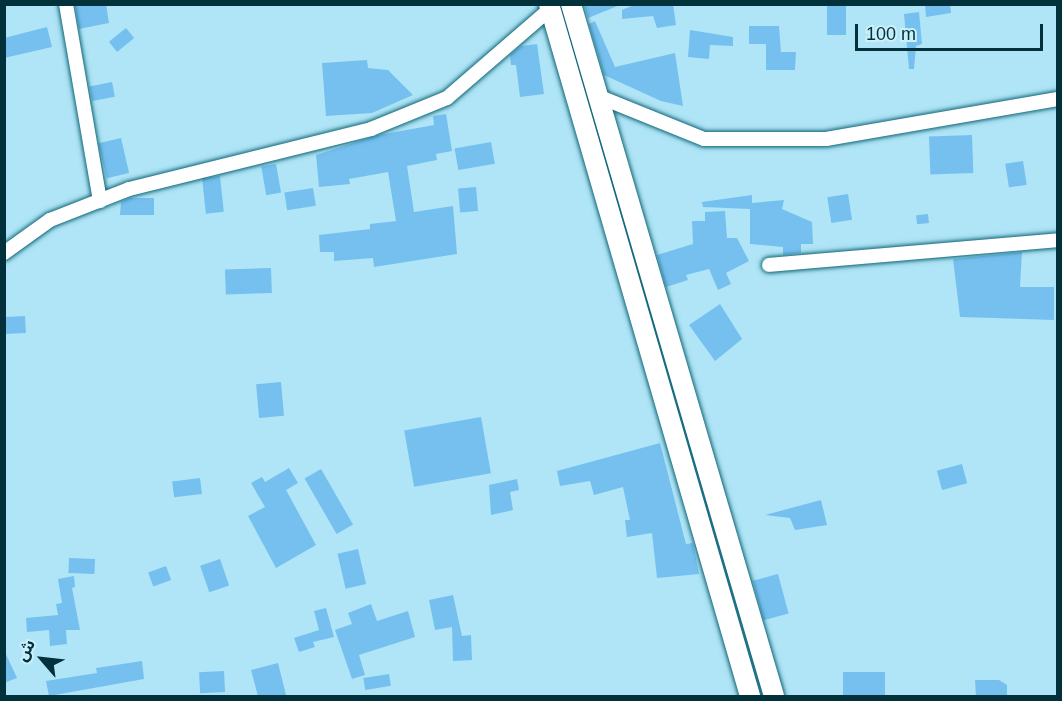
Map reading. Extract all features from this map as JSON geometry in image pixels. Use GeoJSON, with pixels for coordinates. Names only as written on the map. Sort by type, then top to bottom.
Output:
{"type":"FeatureCollection","features":[{"type":"Feature","properties":{"kind":"main road"},"geometry":{"type":"LineString","coordinates":[[571,4],[774,696]]}},
{"type":"Feature","properties":{"kind":"main road"},"geometry":{"type":"LineString","coordinates":[[549,7],[750,696]]}},
{"type":"Feature","properties":{"kind":"main road"},"geometry":{"type":"LineString","coordinates":[[589,142],[611,134]]}},
{"type":"Feature","properties":{"kind":"street"},"geometry":{"type":"LineString","coordinates":[[66,4],[100,201]]}},
{"type":"Feature","properties":{"kind":"street"},"geometry":{"type":"LineString","coordinates":[[4,253],[50,220],[129,189],[371,129],[447,98],[549,7]]}},
{"type":"Feature","properties":{"kind":"street"},"geometry":{"type":"LineString","coordinates":[[600,97],[704,139],[826,139],[1058,99]]}},
{"type":"Feature","properties":{"kind":"street"},"geometry":{"type":"LineString","coordinates":[[769,265],[1058,240]]}},
{"type":"Feature","properties":{"kind":"building"},"geometry":{"type":"Polygon","coordinates":[[[75,4],[106,4],[109,23],[79,29],[75,4]]]}},
{"type":"Feature","properties":{"kind":"building"},"geometry":{"type":"Polygon","coordinates":[[[584,4],[620,4],[620,5],[588,18],[584,4]]]}},
{"type":"Feature","properties":{"kind":"building"},"geometry":{"type":"Polygon","coordinates":[[[636,4],[673,4],[676,25],[657,28],[653,16],[622,19],[622,10],[636,4]]]}},
{"type":"Feature","properties":{"kind":"building"},"geometry":{"type":"Polygon","coordinates":[[[827,4],[846,4],[846,35],[827,35],[827,4]]]}},
{"type":"Feature","properties":{"kind":"building"},"geometry":{"type":"Polygon","coordinates":[[[925,4],[950,4],[951,13],[926,17],[925,4]]]}},
{"type":"Feature","properties":{"kind":"building"},"geometry":{"type":"Polygon","coordinates":[[[919,12],[922,44],[916,46],[914,69],[909,69],[904,14],[919,12]]]}},
{"type":"Feature","properties":{"kind":"building"},"geometry":{"type":"Polygon","coordinates":[[[595,21],[615,67],[675,53],[683,106],[661,101],[604,75],[589,24],[595,21]]]}},
{"type":"Feature","properties":{"kind":"building"},"geometry":{"type":"Polygon","coordinates":[[[749,26],[779,26],[781,52],[796,52],[795,70],[766,70],[766,44],[749,44],[749,26]]]}},
{"type":"Feature","properties":{"kind":"building"},"geometry":{"type":"Polygon","coordinates":[[[47,27],[52,47],[4,58],[4,38],[47,27]]]}},
{"type":"Feature","properties":{"kind":"building"},"geometry":{"type":"Polygon","coordinates":[[[126,28],[134,38],[117,52],[109,42],[126,28]]]}},
{"type":"Feature","properties":{"kind":"building"},"geometry":{"type":"Polygon","coordinates":[[[690,30],[733,37],[733,46],[710,45],[709,59],[688,57],[690,30]]]}},
{"type":"Feature","properties":{"kind":"building"},"geometry":{"type":"Polygon","coordinates":[[[537,44],[544,94],[520,97],[516,65],[511,65],[510,55],[521,46],[537,44]]]}},
{"type":"Feature","properties":{"kind":"building"},"geometry":{"type":"Polygon","coordinates":[[[367,60],[368,68],[388,70],[413,95],[372,113],[326,116],[322,63],[367,60]]]}},
{"type":"Feature","properties":{"kind":"building"},"geometry":{"type":"Polygon","coordinates":[[[112,82],[115,97],[92,101],[89,86],[112,82]]]}},
{"type":"Feature","properties":{"kind":"building"},"geometry":{"type":"Polygon","coordinates":[[[446,114],[452,151],[436,154],[437,160],[407,166],[414,212],[453,206],[457,254],[374,267],[373,258],[334,261],[334,252],[320,252],[319,235],[370,229],[370,224],[396,221],[388,172],[349,179],[350,184],[319,187],[316,155],[379,135],[434,125],[433,116],[446,114]]]}},
{"type":"Feature","properties":{"kind":"building"},"geometry":{"type":"Polygon","coordinates":[[[972,135],[973,173],[930,174],[929,137],[972,135]]]}},
{"type":"Feature","properties":{"kind":"building"},"geometry":{"type":"Polygon","coordinates":[[[121,138],[129,173],[107,178],[99,143],[121,138]]]}},
{"type":"Feature","properties":{"kind":"building"},"geometry":{"type":"Polygon","coordinates":[[[491,142],[495,164],[458,170],[455,148],[491,142]]]}},
{"type":"Feature","properties":{"kind":"building"},"geometry":{"type":"Polygon","coordinates":[[[1023,161],[1027,185],[1009,188],[1005,164],[1023,161]]]}},
{"type":"Feature","properties":{"kind":"building"},"geometry":{"type":"Polygon","coordinates":[[[276,164],[281,193],[266,195],[261,167],[276,164]]]}},
{"type":"Feature","properties":{"kind":"building"},"geometry":{"type":"Polygon","coordinates":[[[220,176],[224,212],[206,214],[202,178],[220,176]]]}},
{"type":"Feature","properties":{"kind":"building"},"geometry":{"type":"Polygon","coordinates":[[[476,187],[478,211],[460,212],[458,189],[476,187]]]}},
{"type":"Feature","properties":{"kind":"building"},"geometry":{"type":"Polygon","coordinates":[[[313,188],[316,206],[287,210],[284,193],[313,188]]]}},
{"type":"Feature","properties":{"kind":"building"},"geometry":{"type":"Polygon","coordinates":[[[848,194],[852,220],[831,223],[827,197],[848,194]]]}},
{"type":"Feature","properties":{"kind":"building"},"geometry":{"type":"Polygon","coordinates":[[[752,195],[752,203],[784,200],[782,209],[812,222],[813,244],[801,244],[801,253],[783,255],[783,247],[750,244],[750,209],[703,207],[702,202],[752,195]]]}},
{"type":"Feature","properties":{"kind":"building"},"geometry":{"type":"Polygon","coordinates":[[[130,198],[154,198],[154,215],[120,215],[121,202],[130,198]]]}},
{"type":"Feature","properties":{"kind":"building"},"geometry":{"type":"Polygon","coordinates":[[[725,211],[727,238],[737,238],[749,261],[726,273],[731,284],[718,290],[709,269],[686,275],[688,280],[666,287],[657,255],[693,244],[692,221],[705,221],[705,212],[725,211]]]}},
{"type":"Feature","properties":{"kind":"building"},"geometry":{"type":"Polygon","coordinates":[[[928,214],[929,223],[917,224],[916,215],[928,214]]]}},
{"type":"Feature","properties":{"kind":"building"},"geometry":{"type":"Polygon","coordinates":[[[1022,252],[1020,287],[1054,287],[1054,320],[960,317],[953,259],[1022,252]]]}},
{"type":"Feature","properties":{"kind":"building"},"geometry":{"type":"Polygon","coordinates":[[[271,268],[272,293],[226,295],[225,270],[271,268]]]}},
{"type":"Feature","properties":{"kind":"building"},"geometry":{"type":"Polygon","coordinates":[[[720,304],[742,339],[715,361],[689,325],[720,304]]]}},
{"type":"Feature","properties":{"kind":"building"},"geometry":{"type":"Polygon","coordinates":[[[25,316],[26,333],[5,334],[4,317],[25,316]]]}},
{"type":"Feature","properties":{"kind":"building"},"geometry":{"type":"Polygon","coordinates":[[[281,382],[284,416],[259,418],[256,384],[281,382]]]}},
{"type":"Feature","properties":{"kind":"building"},"geometry":{"type":"Polygon","coordinates":[[[481,417],[491,473],[414,487],[404,431],[481,417]]]}},
{"type":"Feature","properties":{"kind":"building"},"geometry":{"type":"Polygon","coordinates":[[[660,443],[686,544],[693,543],[699,574],[657,578],[652,533],[627,537],[625,520],[630,520],[623,487],[594,495],[590,481],[560,486],[557,471],[660,443]]]}},
{"type":"Feature","properties":{"kind":"building"},"geometry":{"type":"Polygon","coordinates":[[[962,464],[967,483],[942,490],[937,471],[962,464]]]}},
{"type":"Feature","properties":{"kind":"building"},"geometry":{"type":"Polygon","coordinates":[[[289,468],[298,483],[286,490],[316,545],[276,568],[248,516],[265,507],[251,483],[262,477],[265,482],[289,468]]]}},
{"type":"Feature","properties":{"kind":"building"},"geometry":{"type":"Polygon","coordinates":[[[321,469],[353,524],[337,534],[305,478],[321,469]]]}},
{"type":"Feature","properties":{"kind":"building"},"geometry":{"type":"Polygon","coordinates":[[[200,478],[202,494],[174,497],[172,481],[200,478]]]}},
{"type":"Feature","properties":{"kind":"building"},"geometry":{"type":"Polygon","coordinates":[[[517,479],[519,490],[510,492],[513,510],[491,515],[489,485],[517,479]]]}},
{"type":"Feature","properties":{"kind":"building"},"geometry":{"type":"Polygon","coordinates":[[[821,500],[827,525],[795,530],[790,518],[765,515],[821,500]]]}},
{"type":"Feature","properties":{"kind":"building"},"geometry":{"type":"Polygon","coordinates":[[[358,549],[366,584],[346,589],[338,554],[358,549]]]}},
{"type":"Feature","properties":{"kind":"building"},"geometry":{"type":"Polygon","coordinates":[[[69,558],[95,559],[94,574],[68,573],[69,558]]]}},
{"type":"Feature","properties":{"kind":"building"},"geometry":{"type":"Polygon","coordinates":[[[220,559],[229,585],[209,592],[200,566],[220,559]]]}},
{"type":"Feature","properties":{"kind":"building"},"geometry":{"type":"Polygon","coordinates":[[[166,566],[171,580],[153,587],[148,572],[166,566]]]}},
{"type":"Feature","properties":{"kind":"building"},"geometry":{"type":"Polygon","coordinates":[[[778,574],[789,614],[763,620],[753,581],[778,574]]]}},
{"type":"Feature","properties":{"kind":"building"},"geometry":{"type":"Polygon","coordinates":[[[74,576],[75,587],[72,588],[80,630],[66,630],[67,644],[50,646],[49,630],[27,632],[26,618],[58,615],[56,604],[62,603],[58,579],[74,576]]]}},
{"type":"Feature","properties":{"kind":"building"},"geometry":{"type":"Polygon","coordinates":[[[453,595],[462,636],[471,635],[472,660],[453,661],[452,627],[435,630],[429,600],[453,595]]]}},
{"type":"Feature","properties":{"kind":"building"},"geometry":{"type":"Polygon","coordinates":[[[371,604],[377,621],[408,611],[415,637],[359,655],[365,675],[352,679],[335,630],[352,624],[348,613],[371,604]]]}},
{"type":"Feature","properties":{"kind":"building"},"geometry":{"type":"Polygon","coordinates":[[[326,608],[334,637],[313,642],[315,647],[299,652],[294,638],[319,630],[314,611],[326,608]]]}},
{"type":"Feature","properties":{"kind":"building"},"geometry":{"type":"Polygon","coordinates":[[[4,650],[17,678],[4,683],[4,650]]]}},
{"type":"Feature","properties":{"kind":"building"},"geometry":{"type":"Polygon","coordinates":[[[142,661],[144,679],[49,696],[46,681],[97,673],[96,668],[142,661]]]}},
{"type":"Feature","properties":{"kind":"building"},"geometry":{"type":"Polygon","coordinates":[[[278,663],[286,695],[258,696],[251,670],[278,663]]]}},
{"type":"Feature","properties":{"kind":"building"},"geometry":{"type":"Polygon","coordinates":[[[224,671],[225,692],[200,693],[199,672],[224,671]]]}},
{"type":"Feature","properties":{"kind":"building"},"geometry":{"type":"Polygon","coordinates":[[[843,672],[885,672],[885,696],[843,696],[843,672]]]}},
{"type":"Feature","properties":{"kind":"building"},"geometry":{"type":"Polygon","coordinates":[[[389,674],[391,686],[365,690],[363,678],[389,674]]]}},
{"type":"Feature","properties":{"kind":"building"},"geometry":{"type":"Polygon","coordinates":[[[975,680],[999,680],[1007,685],[1007,696],[976,696],[975,680]]]}}]}
